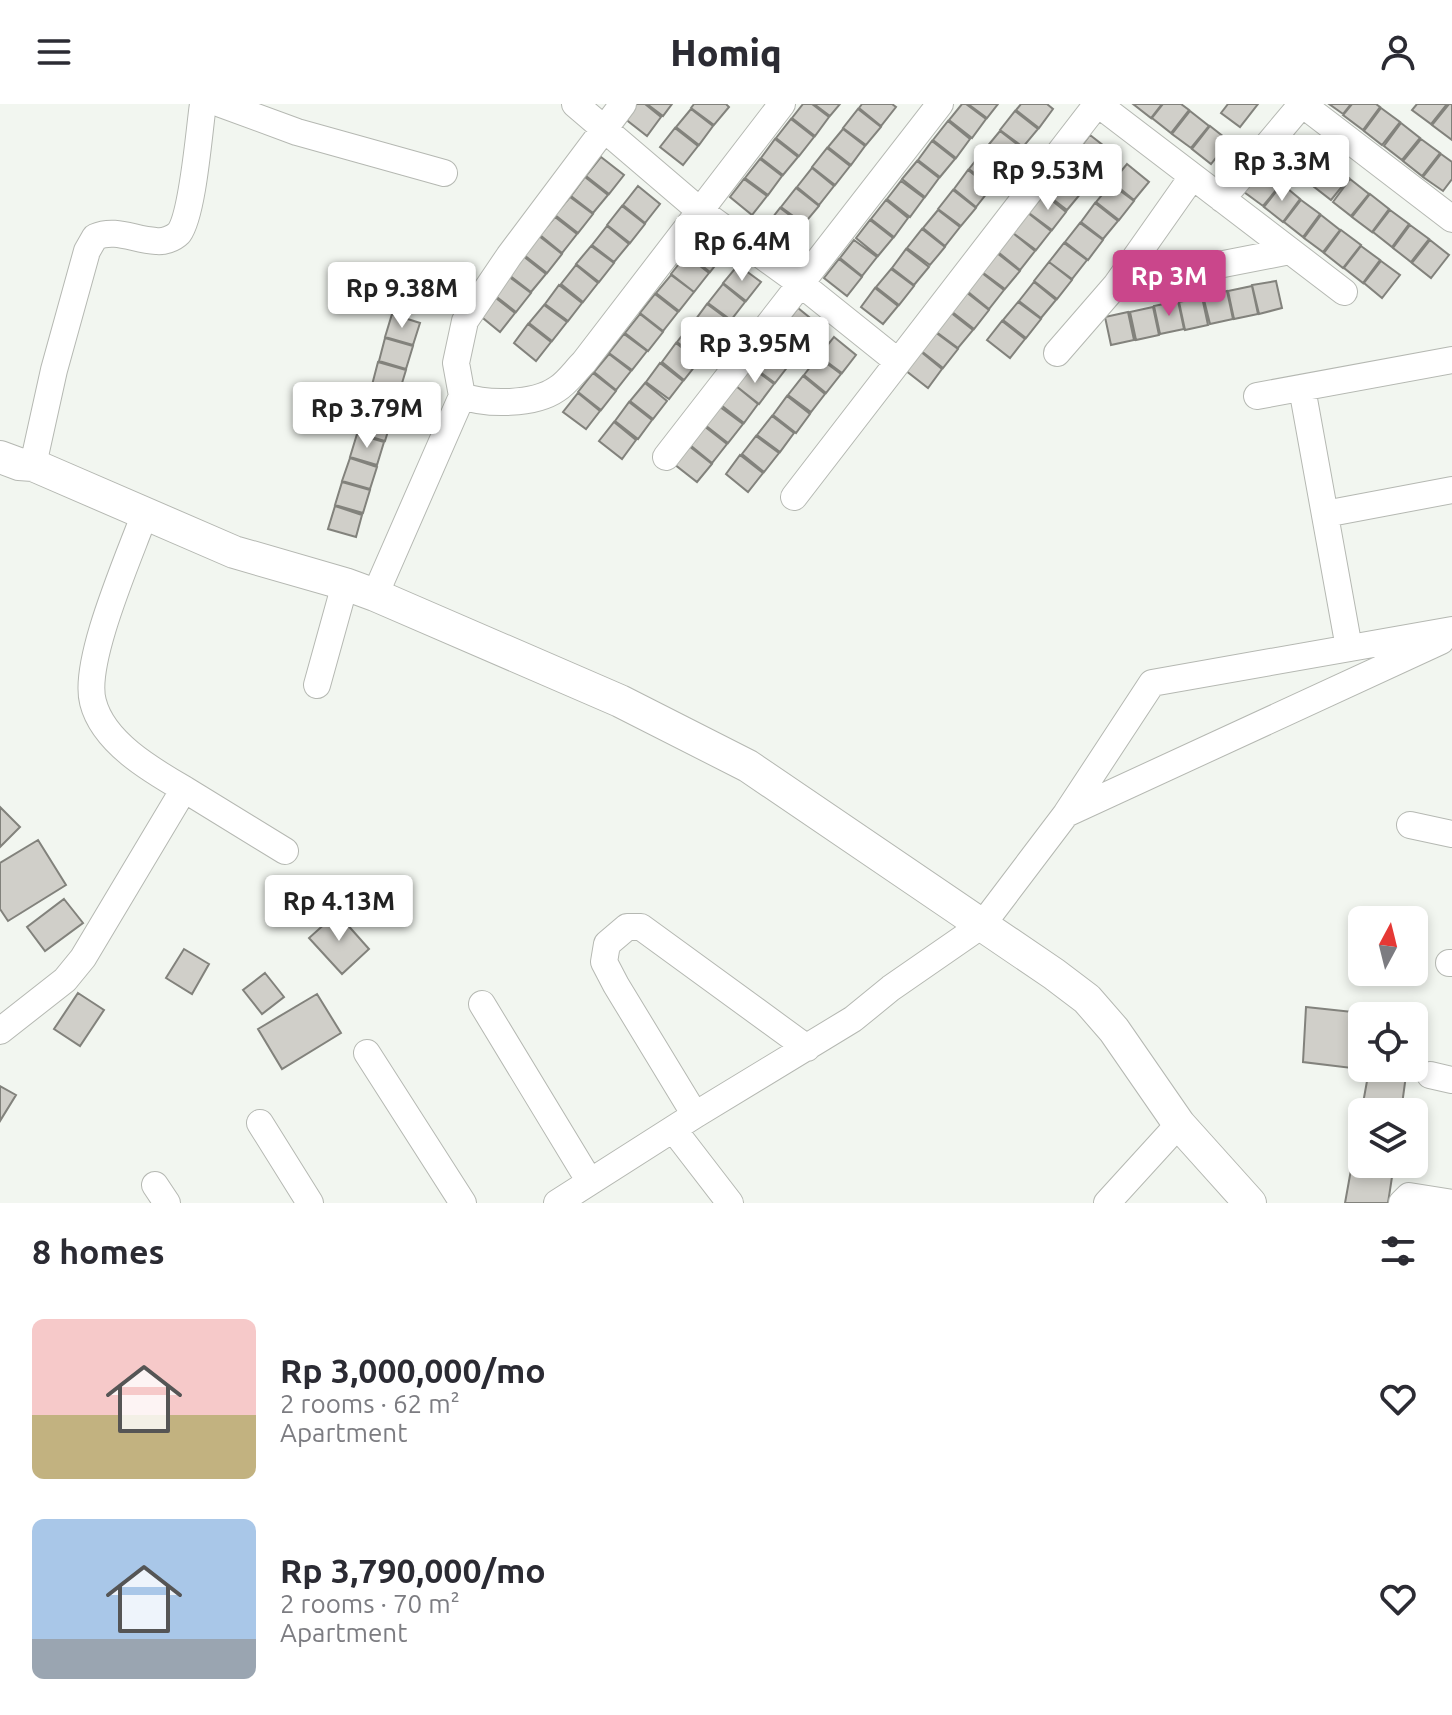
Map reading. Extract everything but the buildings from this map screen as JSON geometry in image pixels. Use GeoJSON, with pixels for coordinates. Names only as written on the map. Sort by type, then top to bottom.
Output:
{"type":"FeatureCollection","features":[{"type":"Feature","properties":{"kind":"street"},"geometry":{"type":"LineString","coordinates":[[33,465],[54,370],[87,251],[95,237],[105,233],[156,242],[168,240],[179,233],[187,211],[203,104]]}},
{"type":"Feature","properties":{"kind":"street"},"geometry":{"type":"LineString","coordinates":[[221,104],[297,132],[444,173]]}},
{"type":"Feature","properties":{"kind":"street"},"geometry":{"type":"LineString","coordinates":[[575,104],[699,210],[801,284],[897,361]]}},
{"type":"Feature","properties":{"kind":"street"},"geometry":{"type":"LineString","coordinates":[[375,595],[462,396],[456,363],[465,321],[509,256],[623,104]]}},
{"type":"Feature","properties":{"kind":"street"},"geometry":{"type":"LineString","coordinates":[[462,396],[479,402],[502,402],[555,391],[584,362],[782,104]]}},
{"type":"Feature","properties":{"kind":"street"},"geometry":{"type":"LineString","coordinates":[[666,457],[940,104]]}},
{"type":"Feature","properties":{"kind":"street"},"geometry":{"type":"LineString","coordinates":[[794,497],[1098,104],[1344,292]]}},
{"type":"Feature","properties":{"kind":"street"},"geometry":{"type":"LineString","coordinates":[[1222,199],[1302,104],[1452,219]]}},
{"type":"Feature","properties":{"kind":"street"},"geometry":{"type":"LineString","coordinates":[[1057,353],[1116,285],[1192,177]]}},
{"type":"Feature","properties":{"kind":"street"},"geometry":{"type":"LineString","coordinates":[[1116,285],[1290,251]]}},
{"type":"Feature","properties":{"kind":"street"},"geometry":{"type":"LineString","coordinates":[[1257,396],[1452,360]]}},
{"type":"Feature","properties":{"kind":"street"},"geometry":{"type":"LineString","coordinates":[[1302,388],[1349,648]]}},
{"type":"Feature","properties":{"kind":"street"},"geometry":{"type":"LineString","coordinates":[[0,457],[33,465],[234,552],[375,595],[620,701],[748,766],[1087,999],[1137,1060],[1179,1124],[1250,1203]]}},
{"type":"Feature","properties":{"kind":"street"},"geometry":{"type":"LineString","coordinates":[[1325,514],[1452,490]]}},
{"type":"Feature","properties":{"kind":"street"},"geometry":{"type":"LineString","coordinates":[[145,513],[94,654],[91,694],[100,718],[140,764],[285,851]]}},
{"type":"Feature","properties":{"kind":"street"},"geometry":{"type":"LineString","coordinates":[[317,685],[345,584]]}},
{"type":"Feature","properties":{"kind":"street"},"geometry":{"type":"LineString","coordinates":[[482,1004],[578,1195],[684,1122],[853,1019],[891,988],[982,925],[1066,814],[1152,683],[1452,630]]}},
{"type":"Feature","properties":{"kind":"street"},"geometry":{"type":"LineString","coordinates":[[1066,814],[1452,636]]}},
{"type":"Feature","properties":{"kind":"street"},"geometry":{"type":"LineString","coordinates":[[0,1031],[65,980],[83,958],[184,789]]}},
{"type":"Feature","properties":{"kind":"street"},"geometry":{"type":"LineString","coordinates":[[1410,825],[1452,834]]}},
{"type":"Feature","properties":{"kind":"street"},"geometry":{"type":"LineString","coordinates":[[730,1203],[684,1122],[604,962],[607,944],[627,927],[641,927],[807,1048]]}},
{"type":"Feature","properties":{"kind":"street"},"geometry":{"type":"LineString","coordinates":[[367,1053],[463,1203]]}},
{"type":"Feature","properties":{"kind":"street"},"geometry":{"type":"LineString","coordinates":[[260,1123],[310,1203]]}},
{"type":"Feature","properties":{"kind":"street"},"geometry":{"type":"LineString","coordinates":[[1107,1203],[1179,1124]]}},
{"type":"Feature","properties":{"kind":"street"},"geometry":{"type":"LineString","coordinates":[[1402,1203],[1409,1196],[1452,1203]]}}]}
